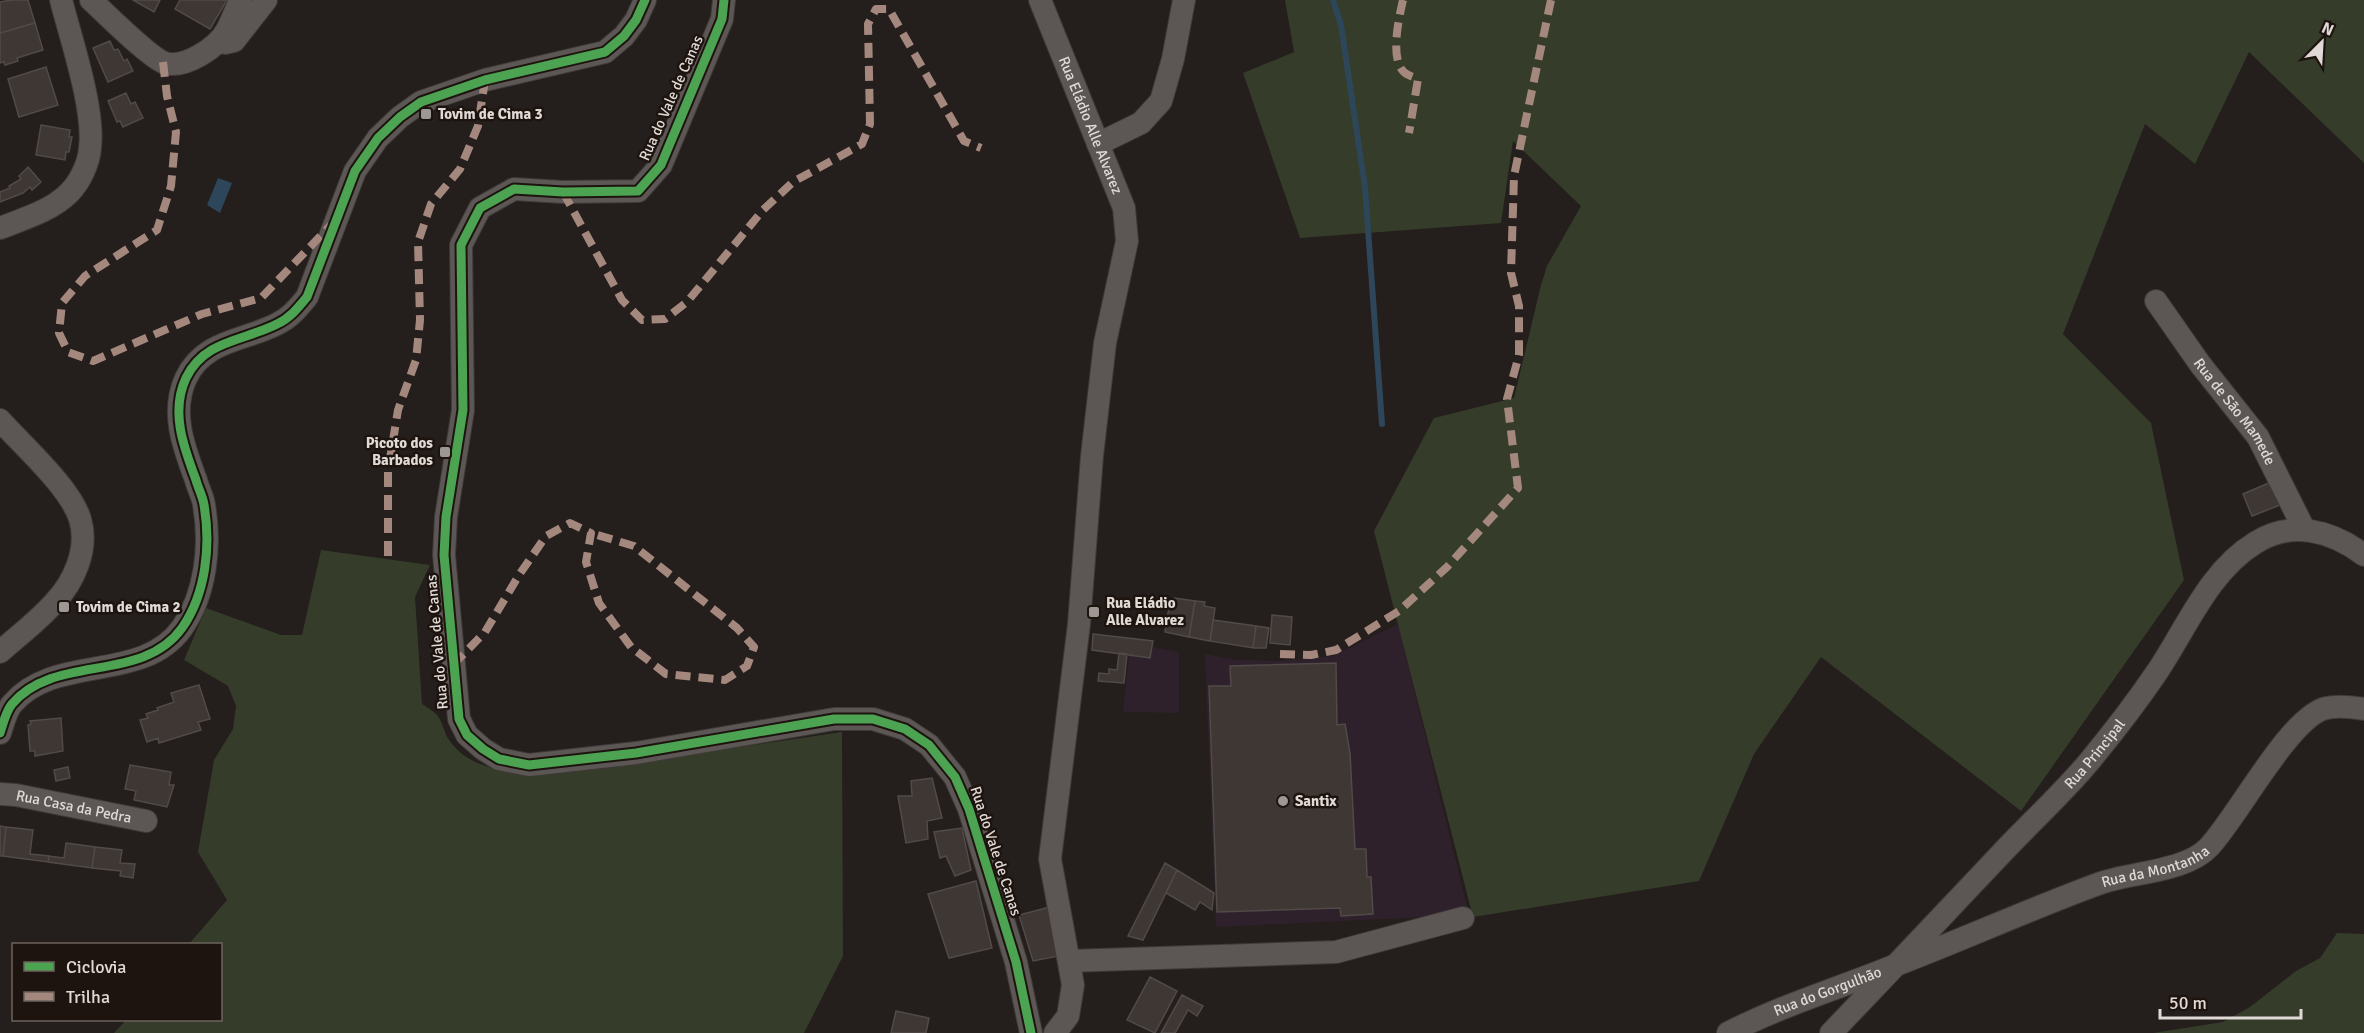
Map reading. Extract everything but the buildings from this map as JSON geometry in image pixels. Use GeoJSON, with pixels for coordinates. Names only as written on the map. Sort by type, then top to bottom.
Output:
{"type":"FeatureCollection","features":[{"type":"Feature","properties":{"kind":"street"},"geometry":{"type":"LineString","coordinates":[[0,228],[44,210],[70,193],[83,173],[90,149],[90,122],[61,0]]}},
{"type":"Feature","properties":{"kind":"street"},"geometry":{"type":"LineString","coordinates":[[91,0],[163,62],[176,64],[212,46],[234,41],[266,0]]}},
{"type":"Feature","properties":{"kind":"street"},"geometry":{"type":"LineString","coordinates":[[212,46],[226,32],[240,0]]}},
{"type":"Feature","properties":{"kind":"street"},"geometry":{"type":"LineString","coordinates":[[0,733],[10,706],[26,690],[55,677],[136,660],[164,647],[182,627],[199,592],[207,550],[204,504],[181,439],[179,404],[186,378],[200,358],[220,344],[276,325],[293,314],[307,297],[355,171],[378,138],[421,102],[485,80],[605,52],[624,36],[636,20],[645,0]]}},
{"type":"Feature","properties":{"kind":"street","name":"Rua do Vale de Canas"},"geometry":{"type":"LineString","coordinates":[[724,0],[722,19],[661,165],[638,191],[563,192],[513,189],[480,208],[461,245],[464,410],[446,517],[444,555],[459,719],[467,735],[483,749],[499,759],[529,765],[636,753],[834,719],[873,719],[905,729],[929,745],[949,769],[969,809],[1016,962],[1031,1033]]}},
{"type":"Feature","properties":{"kind":"street","name":"Rua Eládio Alle Alvarez"},"geometry":{"type":"LineString","coordinates":[[1040,0],[1124,208],[1127,241],[1105,343],[1092,456],[1079,624],[1050,859],[1073,985],[1068,1016],[1055,1033]]}},
{"type":"Feature","properties":{"kind":"street"},"geometry":{"type":"LineString","coordinates":[[1098,144],[1141,123],[1161,101],[1173,58],[1184,0]]}},
{"type":"Feature","properties":{"kind":"street","name":"Rua de São Mamede"},"geometry":{"type":"LineString","coordinates":[[2156,301],[2200,364],[2258,437],[2304,529]]}},
{"type":"Feature","properties":{"kind":"street"},"geometry":{"type":"LineString","coordinates":[[0,420],[67,493],[80,520],[81,547],[76,571],[55,602],[0,652]]}},
{"type":"Feature","properties":{"kind":"street","name":"Rua Principal"},"geometry":{"type":"LineString","coordinates":[[1831,1033],[2087,763],[2156,673],[2212,584],[2242,551],[2271,534],[2286,529],[2304,529],[2319,531],[2341,540],[2364,555]]}},
{"type":"Feature","properties":{"kind":"street","name":"Rua da Montanha"},"geometry":{"type":"LineString","coordinates":[[1895,966],[2100,883],[2136,873],[2175,867],[2199,854],[2207,849],[2299,724],[2324,709],[2353,707],[2364,709]]}},
{"type":"Feature","properties":{"kind":"street","name":"Rua Casa da Pedra"},"geometry":{"type":"LineString","coordinates":[[0,794],[16,795],[147,821]]}},
{"type":"Feature","properties":{"kind":"street"},"geometry":{"type":"LineString","coordinates":[[1069,961],[1336,952],[1462,918]]}},
{"type":"Feature","properties":{"kind":"street","name":"Rua do Gorgulhão"},"geometry":{"type":"LineString","coordinates":[[1728,1033],[1762,1015],[1895,966]]}},
{"type":"Feature","properties":{"kind":"shaded area"},"geometry":{"type":"Polygon","coordinates":[[[1398,624],[1469,915],[1216,927],[1205,654],[1239,660],[1280,661],[1333,656],[1398,624]]]}},
{"type":"Feature","properties":{"kind":"shaded area"},"geometry":{"type":"Polygon","coordinates":[[[1153,647],[1179,652],[1179,713],[1123,712],[1129,655],[1150,659],[1153,647]]]}},
{"type":"Feature","properties":{"kind":"green space"},"geometry":{"type":"Polygon","coordinates":[[[1285,0],[2364,0],[2364,163],[2249,52],[2195,164],[2145,124],[2063,334],[2151,423],[2184,580],[2021,811],[1821,657],[1754,754],[1699,881],[1473,917],[1374,531],[1434,418],[1514,398],[1547,266],[1581,206],[1513,141],[1501,223],[1300,238],[1243,73],[1294,52],[1285,0]]]}},
{"type":"Feature","properties":{"kind":"green space"},"geometry":{"type":"Polygon","coordinates":[[[321,550],[430,565],[415,597],[422,704],[437,715],[447,737],[459,752],[486,766],[501,770],[563,773],[842,732],[843,956],[804,1033],[114,1033],[125,1021],[222,1021],[222,943],[190,943],[227,900],[198,852],[214,760],[233,729],[236,706],[228,686],[184,660],[206,608],[281,635],[302,635],[321,550]]]}},
{"type":"Feature","properties":{"kind":"green space"},"geometry":{"type":"Polygon","coordinates":[[[2337,933],[2364,934],[2364,1033],[2153,1033],[2223,1022],[2250,1007],[2296,971],[2320,958],[2337,933]]]}},
{"type":"Feature","properties":{"kind":"water"},"geometry":{"type":"Polygon","coordinates":[[[218,178],[232,183],[220,213],[207,205],[218,178]]]}},
{"type":"Feature","properties":{"kind":"waterway"},"geometry":{"type":"LineString","coordinates":[[1333,0],[1341,25],[1365,187],[1382,424]]}},
{"type":"Feature","properties":{"kind":"marked path"},"geometry":{"type":"LineString","coordinates":[[1403,0],[1399,17],[1397,59],[1405,73],[1418,79],[1409,133]]}},
{"type":"Feature","properties":{"kind":"marked path"},"geometry":{"type":"LineString","coordinates":[[1280,654],[1311,655],[1336,650],[1399,611],[1447,567],[1518,488],[1507,399],[1519,355],[1519,306],[1511,273],[1514,176],[1551,0]]}},
{"type":"Feature","properties":{"kind":"marked path"},"geometry":{"type":"LineString","coordinates":[[563,192],[622,300],[642,320],[665,319],[687,302],[763,210],[793,182],[862,144],[870,124],[868,24],[876,9],[889,9],[964,141],[981,148]]}},
{"type":"Feature","properties":{"kind":"marked path"},"geometry":{"type":"LineString","coordinates":[[163,62],[167,96],[176,132],[171,186],[157,230],[85,276],[62,303],[59,333],[68,352],[93,361],[202,314],[261,298],[331,225]]}},
{"type":"Feature","properties":{"kind":"marked path"},"geometry":{"type":"LineString","coordinates":[[388,556],[388,471],[398,410],[416,360],[420,320],[418,242],[431,204],[460,169],[478,126],[485,80]]}},
{"type":"Feature","properties":{"kind":"marked path"},"geometry":{"type":"LineString","coordinates":[[453,665],[485,632],[519,575],[546,536],[570,523],[591,533],[586,562],[599,603],[631,647],[666,674],[725,680],[747,666],[754,647],[737,628],[634,546],[591,533]]}},
{"type":"Feature","properties":{"kind":"cycle path"},"geometry":{"type":"LineString","coordinates":[[0,733],[10,707],[30,688],[51,678],[145,656],[165,645],[182,628],[197,600],[205,569],[207,536],[203,502],[180,430],[179,404],[186,378],[203,356],[226,343],[282,322],[307,297],[355,171],[378,138],[400,117],[421,102],[485,80],[605,52],[624,36],[636,20],[645,0]]}},
{"type":"Feature","properties":{"kind":"cycle path"},"geometry":{"type":"LineString","coordinates":[[724,0],[722,19],[661,165],[638,191],[563,192],[514,189],[480,208],[461,245],[463,410],[446,517],[444,555],[459,719],[467,735],[483,749],[499,759],[529,765],[636,753],[834,719],[873,719],[905,729],[929,745],[955,777],[969,809],[1016,962],[1031,1033]]}},
{"type":"Feature","properties":{"kind":"place","name":"Tovim de Cima 3"},"geometry":{"type":"Point","coordinates":[426,114]}},
{"type":"Feature","properties":{"kind":"place","name":"Picoto dos Barbados"},"geometry":{"type":"Point","coordinates":[445,452]}},
{"type":"Feature","properties":{"kind":"place","name":"Tovim de Cima 2"},"geometry":{"type":"Point","coordinates":[64,607]}},
{"type":"Feature","properties":{"kind":"place","name":"Rua Eládio Alle Alvarez"},"geometry":{"type":"Point","coordinates":[1094,612]}},
{"type":"Feature","properties":{"kind":"place","name":"Santix"},"geometry":{"type":"Point","coordinates":[1283,801]}}]}
